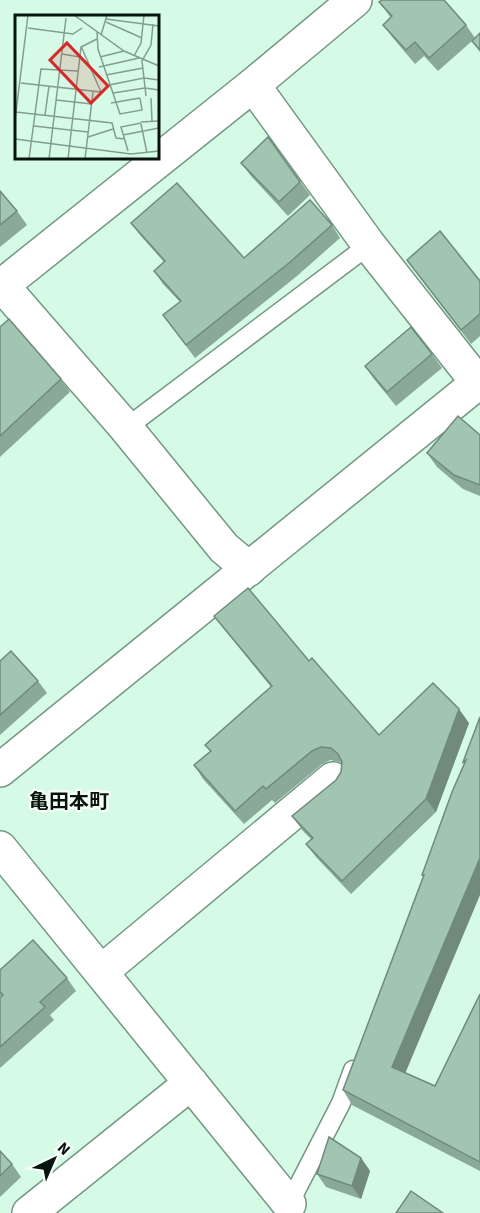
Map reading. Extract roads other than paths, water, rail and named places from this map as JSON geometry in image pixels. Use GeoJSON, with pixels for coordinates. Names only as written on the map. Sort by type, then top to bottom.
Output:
{"type":"FeatureCollection","features":[{"type":"Feature","properties":{"kind":"street"},"geometry":{"type":"LineString","coordinates":[[249,569],[224,548],[126,428],[1,285],[355,0]]}},
{"type":"Feature","properties":{"kind":"street"},"geometry":{"type":"LineString","coordinates":[[0,770],[479,382],[369,245],[252,85]]}},
{"type":"Feature","properties":{"kind":"street"},"geometry":{"type":"LineString","coordinates":[[100,972],[333,779]]}},
{"type":"Feature","properties":{"kind":"street"},"geometry":{"type":"LineString","coordinates":[[0,848],[289,1204]]}},
{"type":"Feature","properties":{"kind":"street"},"geometry":{"type":"LineString","coordinates":[[29,1213],[191,1083]]}},
{"type":"Feature","properties":{"kind":"lane"},"geometry":{"type":"LineString","coordinates":[[126,428],[369,245]]}},
{"type":"Feature","properties":{"kind":"lane"},"geometry":{"type":"LineString","coordinates":[[289,1204],[340,1103],[357,1059]]}},
{"type":"Feature","properties":{"kind":"district","name":"亀田本町"},"geometry":{"type":"Point","coordinates":[69,801]}}]}
